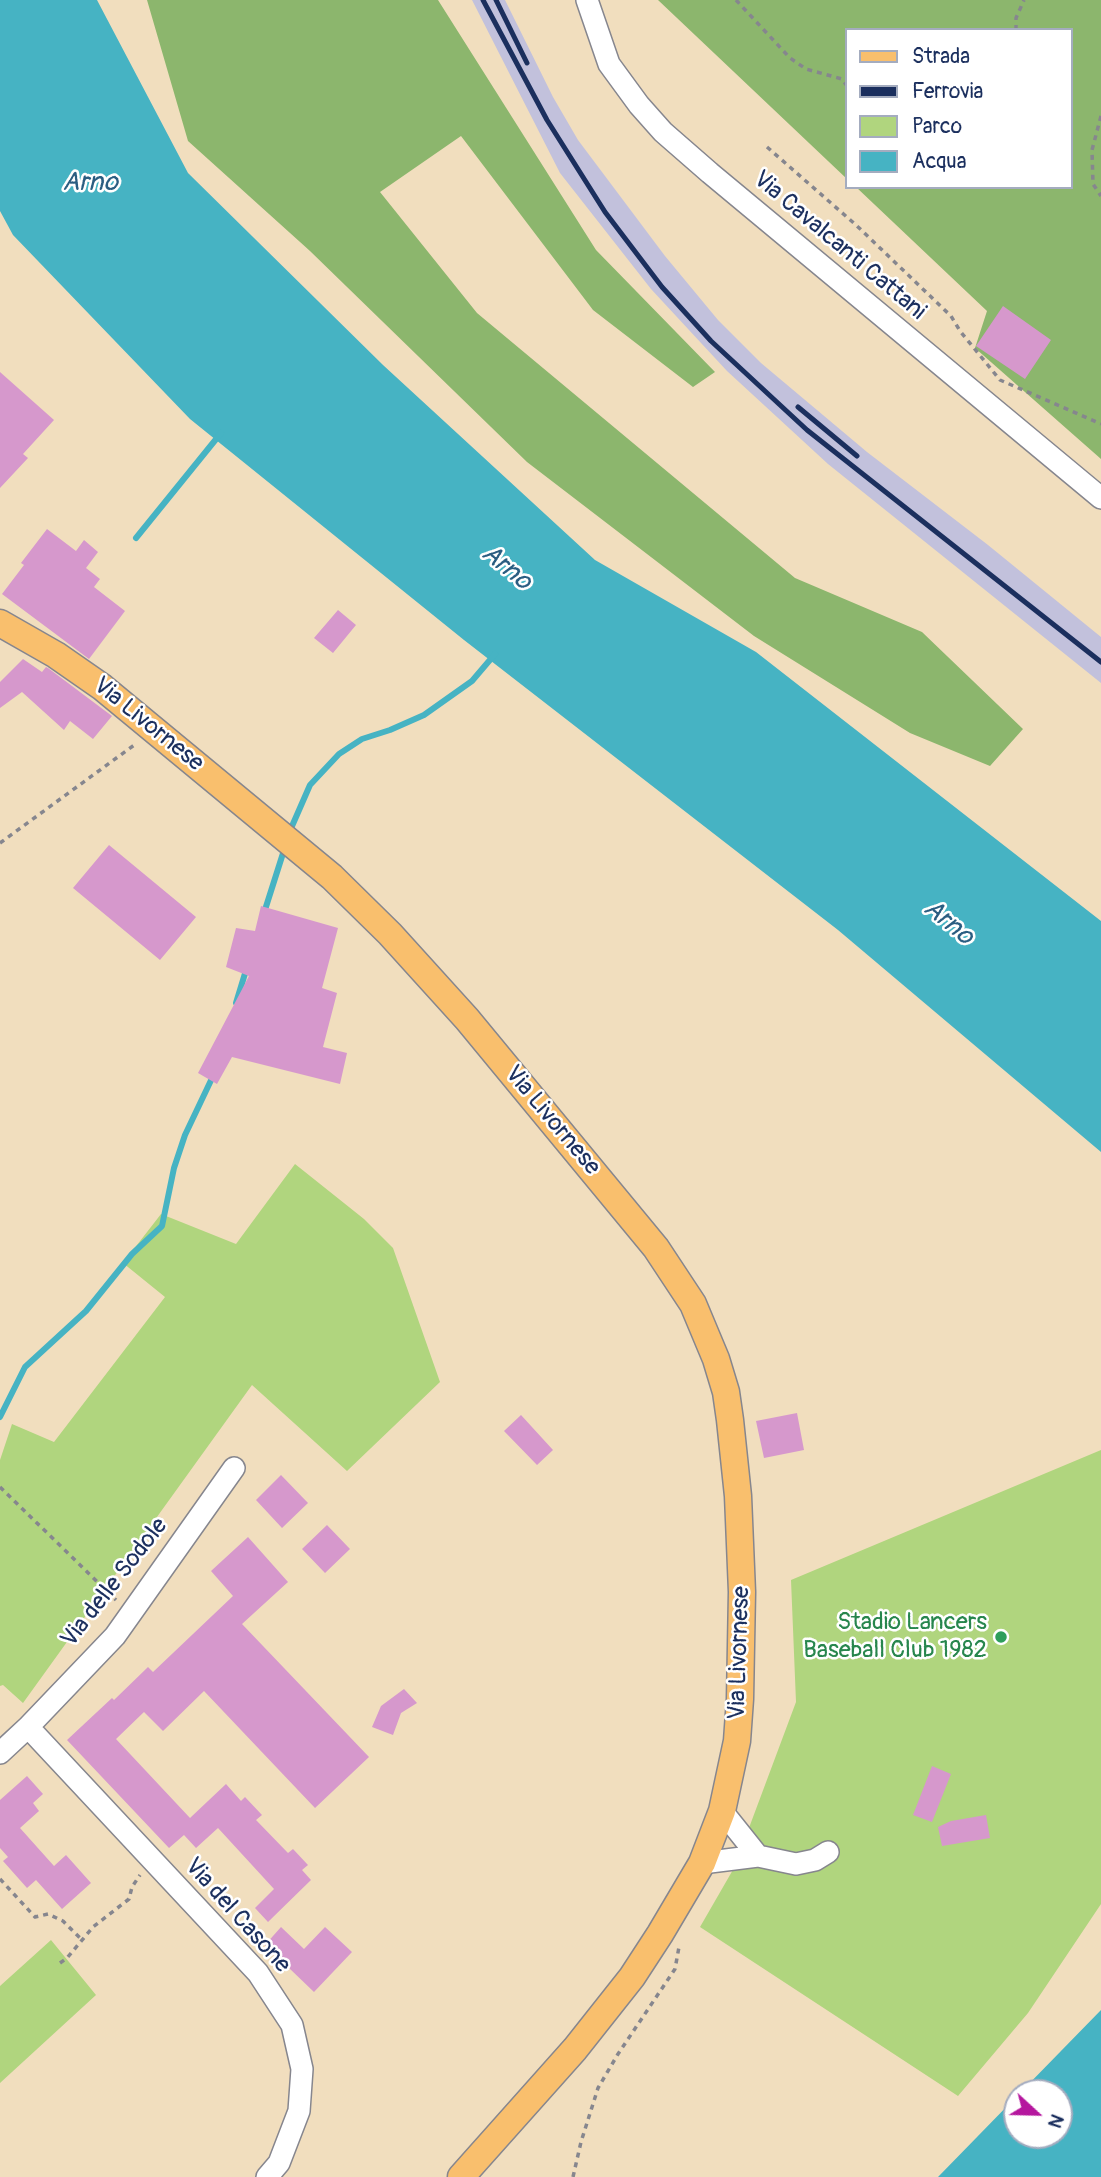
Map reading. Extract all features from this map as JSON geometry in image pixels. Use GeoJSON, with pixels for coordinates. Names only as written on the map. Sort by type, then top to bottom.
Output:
{"type":"FeatureCollection","features":[{"type":"Feature","properties":{"kind":"main road","name":"Via Livornese"},"geometry":{"type":"LineString","coordinates":[[0,623],[56,655],[102,687],[332,877],[390,934],[467,1019],[656,1248],[693,1304],[709,1340],[726,1392],[738,1496],[743,1592],[737,1741],[722,1811],[702,1863],[632,1976],[575,2049],[461,2177]]}},
{"type":"Feature","properties":{"kind":"street","name":"Via Cavalcanti Cattani"},"geometry":{"type":"LineString","coordinates":[[587,0],[609,64],[663,132],[1101,498]]}},
{"type":"Feature","properties":{"kind":"street","name":"Via delle Sodole"},"geometry":{"type":"LineString","coordinates":[[0,1753],[115,1636],[234,1468]]}},
{"type":"Feature","properties":{"kind":"street","name":"Via del Casone"},"geometry":{"type":"LineString","coordinates":[[28,1727],[258,1973],[292,2025],[302,2069],[299,2111],[279,2163],[267,2177]]}},
{"type":"Feature","properties":{"kind":"street"},"geometry":{"type":"LineString","coordinates":[[722,1811],[758,1856]]}},
{"type":"Feature","properties":{"kind":"street"},"geometry":{"type":"LineString","coordinates":[[702,1863],[758,1856],[796,1864],[815,1860],[828,1852]]}},
{"type":"Feature","properties":{"kind":"path"},"geometry":{"type":"LineString","coordinates":[[736,0],[790,58],[806,69],[842,79],[846,85]]}},
{"type":"Feature","properties":{"kind":"path"},"geometry":{"type":"LineString","coordinates":[[1016,28],[1016,18],[1024,0]]}},
{"type":"Feature","properties":{"kind":"path"},"geometry":{"type":"LineString","coordinates":[[1101,116],[1092,150],[1093,184],[1101,196]]}},
{"type":"Feature","properties":{"kind":"path"},"geometry":{"type":"LineString","coordinates":[[767,147],[856,225],[951,316],[1000,380],[1101,424]]}},
{"type":"Feature","properties":{"kind":"path"},"geometry":{"type":"LineString","coordinates":[[0,843],[153,730]]}},
{"type":"Feature","properties":{"kind":"path"},"geometry":{"type":"LineString","coordinates":[[0,1487],[130,1614]]}},
{"type":"Feature","properties":{"kind":"path"},"geometry":{"type":"LineString","coordinates":[[60,1963],[93,1927],[129,1899],[132,1887],[150,1858]]}},
{"type":"Feature","properties":{"kind":"path"},"geometry":{"type":"LineString","coordinates":[[0,1879],[35,1917],[48,1914],[64,1921],[82,1940]]}},
{"type":"Feature","properties":{"kind":"path"},"geometry":{"type":"LineString","coordinates":[[573,2177],[598,2088],[675,1969],[680,1954],[679,1937],[672,1914]]}},
{"type":"Feature","properties":{"kind":"shaded area"},"geometry":{"type":"Polygon","coordinates":[[[472,0],[505,0],[553,97],[578,140],[665,256],[718,320],[761,363],[867,452],[1101,637],[1101,683],[828,464],[727,371],[651,289],[560,173],[472,0]]]}},
{"type":"Feature","properties":{"kind":"green space"},"geometry":{"type":"Polygon","coordinates":[[[147,0],[438,0],[596,250],[715,372],[693,387],[593,310],[461,136],[380,192],[477,313],[795,578],[922,632],[1023,729],[990,766],[910,733],[754,636],[527,462],[310,251],[188,141],[147,0]]]}},
{"type":"Feature","properties":{"kind":"green space"},"geometry":{"type":"Polygon","coordinates":[[[658,0],[1101,0],[1101,459],[975,348],[987,311],[858,189],[1073,189],[1073,28],[846,28],[846,178],[658,0]]]}},
{"type":"Feature","properties":{"kind":"green space"},"geometry":{"type":"Polygon","coordinates":[[[295,1164],[364,1219],[393,1248],[440,1382],[347,1471],[252,1385],[23,1703],[3,1685],[0,1686],[0,1460],[12,1424],[54,1442],[165,1297],[123,1263],[161,1214],[236,1244],[295,1164]]]}},
{"type":"Feature","properties":{"kind":"green space"},"geometry":{"type":"Polygon","coordinates":[[[1101,1450],[1101,1904],[1028,2013],[958,2096],[700,1927],[734,1868],[796,1702],[791,1580],[1101,1450]]]}},
{"type":"Feature","properties":{"kind":"green space"},"geometry":{"type":"Polygon","coordinates":[[[51,1940],[96,1995],[0,2083],[0,1986],[51,1940]]]}},
{"type":"Feature","properties":{"kind":"water","name":"Arno"},"geometry":{"type":"Polygon","coordinates":[[[0,0],[97,0],[188,173],[383,365],[595,560],[756,652],[1101,921],[1101,1152],[838,930],[464,640],[190,419],[13,235],[0,211],[0,0]]]}},
{"type":"Feature","properties":{"kind":"water"},"geometry":{"type":"Polygon","coordinates":[[[1101,2010],[1101,2177],[938,2177],[1003,2110],[1003,2149],[1073,2149],[1073,2079],[1034,2079],[1101,2010]]]}},
{"type":"Feature","properties":{"kind":"building"},"geometry":{"type":"Polygon","coordinates":[[[1003,306],[1051,340],[1025,379],[976,346],[1003,306]]]}},
{"type":"Feature","properties":{"kind":"building"},"geometry":{"type":"Polygon","coordinates":[[[0,372],[54,420],[23,454],[28,458],[0,488],[0,372]]]}},
{"type":"Feature","properties":{"kind":"building"},"geometry":{"type":"Polygon","coordinates":[[[47,529],[76,551],[84,540],[98,552],[86,568],[100,579],[94,587],[125,611],[89,659],[2,594],[47,529]]]}},
{"type":"Feature","properties":{"kind":"building"},"geometry":{"type":"Polygon","coordinates":[[[338,610],[356,625],[333,653],[314,638],[338,610]]]}},
{"type":"Feature","properties":{"kind":"building"},"geometry":{"type":"Polygon","coordinates":[[[23,659],[42,672],[48,668],[112,716],[93,739],[70,721],[64,730],[22,692],[0,708],[0,682],[23,659]]]}},
{"type":"Feature","properties":{"kind":"building"},"geometry":{"type":"Polygon","coordinates":[[[109,845],[196,917],[160,960],[73,888],[109,845]]]}},
{"type":"Feature","properties":{"kind":"building"},"geometry":{"type":"Polygon","coordinates":[[[261,906],[338,928],[322,988],[337,993],[323,1047],[347,1053],[340,1084],[232,1057],[217,1084],[198,1073],[249,976],[226,967],[236,928],[255,931],[261,906]]]}},
{"type":"Feature","properties":{"kind":"building"},"geometry":{"type":"Polygon","coordinates":[[[797,1413],[804,1450],[764,1458],[756,1421],[797,1413]]]}},
{"type":"Feature","properties":{"kind":"building"},"geometry":{"type":"Polygon","coordinates":[[[521,1415],[553,1450],[537,1465],[504,1431],[521,1415]]]}},
{"type":"Feature","properties":{"kind":"building"},"geometry":{"type":"Polygon","coordinates":[[[281,1475],[308,1503],[282,1528],[256,1500],[281,1475]]]}},
{"type":"Feature","properties":{"kind":"building"},"geometry":{"type":"Polygon","coordinates":[[[327,1525],[350,1549],[325,1573],[302,1549],[327,1525]]]}},
{"type":"Feature","properties":{"kind":"building"},"geometry":{"type":"Polygon","coordinates":[[[248,1537],[288,1582],[242,1624],[369,1757],[315,1808],[204,1691],[163,1731],[144,1712],[116,1739],[190,1818],[226,1784],[241,1801],[245,1797],[262,1815],[256,1820],[288,1853],[293,1849],[308,1865],[302,1870],[311,1880],[268,1922],[255,1908],[274,1889],[218,1828],[196,1848],[184,1835],[169,1848],[67,1740],[148,1667],[153,1672],[233,1596],[211,1571],[248,1537]]]}},
{"type":"Feature","properties":{"kind":"building"},"geometry":{"type":"Polygon","coordinates":[[[404,1689],[417,1703],[401,1713],[393,1735],[372,1727],[381,1706],[404,1689]]]}},
{"type":"Feature","properties":{"kind":"building"},"geometry":{"type":"Polygon","coordinates":[[[932,1766],[951,1774],[932,1822],[913,1815],[932,1766]]]}},
{"type":"Feature","properties":{"kind":"building"},"geometry":{"type":"Polygon","coordinates":[[[27,1776],[43,1794],[33,1803],[39,1811],[20,1828],[54,1866],[66,1855],[91,1883],[62,1909],[36,1880],[27,1888],[3,1861],[8,1857],[0,1848],[0,1800],[27,1776]]]}},
{"type":"Feature","properties":{"kind":"building"},"geometry":{"type":"Polygon","coordinates":[[[986,1815],[990,1838],[942,1846],[938,1827],[951,1821],[986,1815]]]}},
{"type":"Feature","properties":{"kind":"building"},"geometry":{"type":"Polygon","coordinates":[[[281,1927],[304,1949],[325,1927],[352,1952],[314,1992],[265,1945],[281,1927]]]}},
{"type":"Feature","properties":{"kind":"waterway"},"geometry":{"type":"LineString","coordinates":[[136,538],[221,433]]}},
{"type":"Feature","properties":{"kind":"waterway"},"geometry":{"type":"LineString","coordinates":[[289,833],[310,785],[339,754],[362,739],[424,715],[472,681],[495,654]]}},
{"type":"Feature","properties":{"kind":"waterway"},"geometry":{"type":"LineString","coordinates":[[264,913],[285,847]]}},
{"type":"Feature","properties":{"kind":"waterway"},"geometry":{"type":"LineString","coordinates":[[236,1003],[247,967]]}},
{"type":"Feature","properties":{"kind":"waterway"},"geometry":{"type":"LineString","coordinates":[[0,1417],[25,1367],[86,1311],[132,1254],[162,1226],[174,1168],[185,1135],[214,1074]]}},
{"type":"Feature","properties":{"kind":"railway"},"geometry":{"type":"LineString","coordinates":[[483,0],[547,120],[605,212],[662,287],[711,341],[807,430],[1101,662]]}},
{"type":"Feature","properties":{"kind":"railway"},"geometry":{"type":"LineString","coordinates":[[496,0],[527,63]]}},
{"type":"Feature","properties":{"kind":"railway"},"geometry":{"type":"LineString","coordinates":[[798,407],[857,456]]}},
{"type":"Feature","properties":{"kind":"place","name":"Stadio Lancers Baseball Club 1982"},"geometry":{"type":"Point","coordinates":[1001,1637]}}]}
